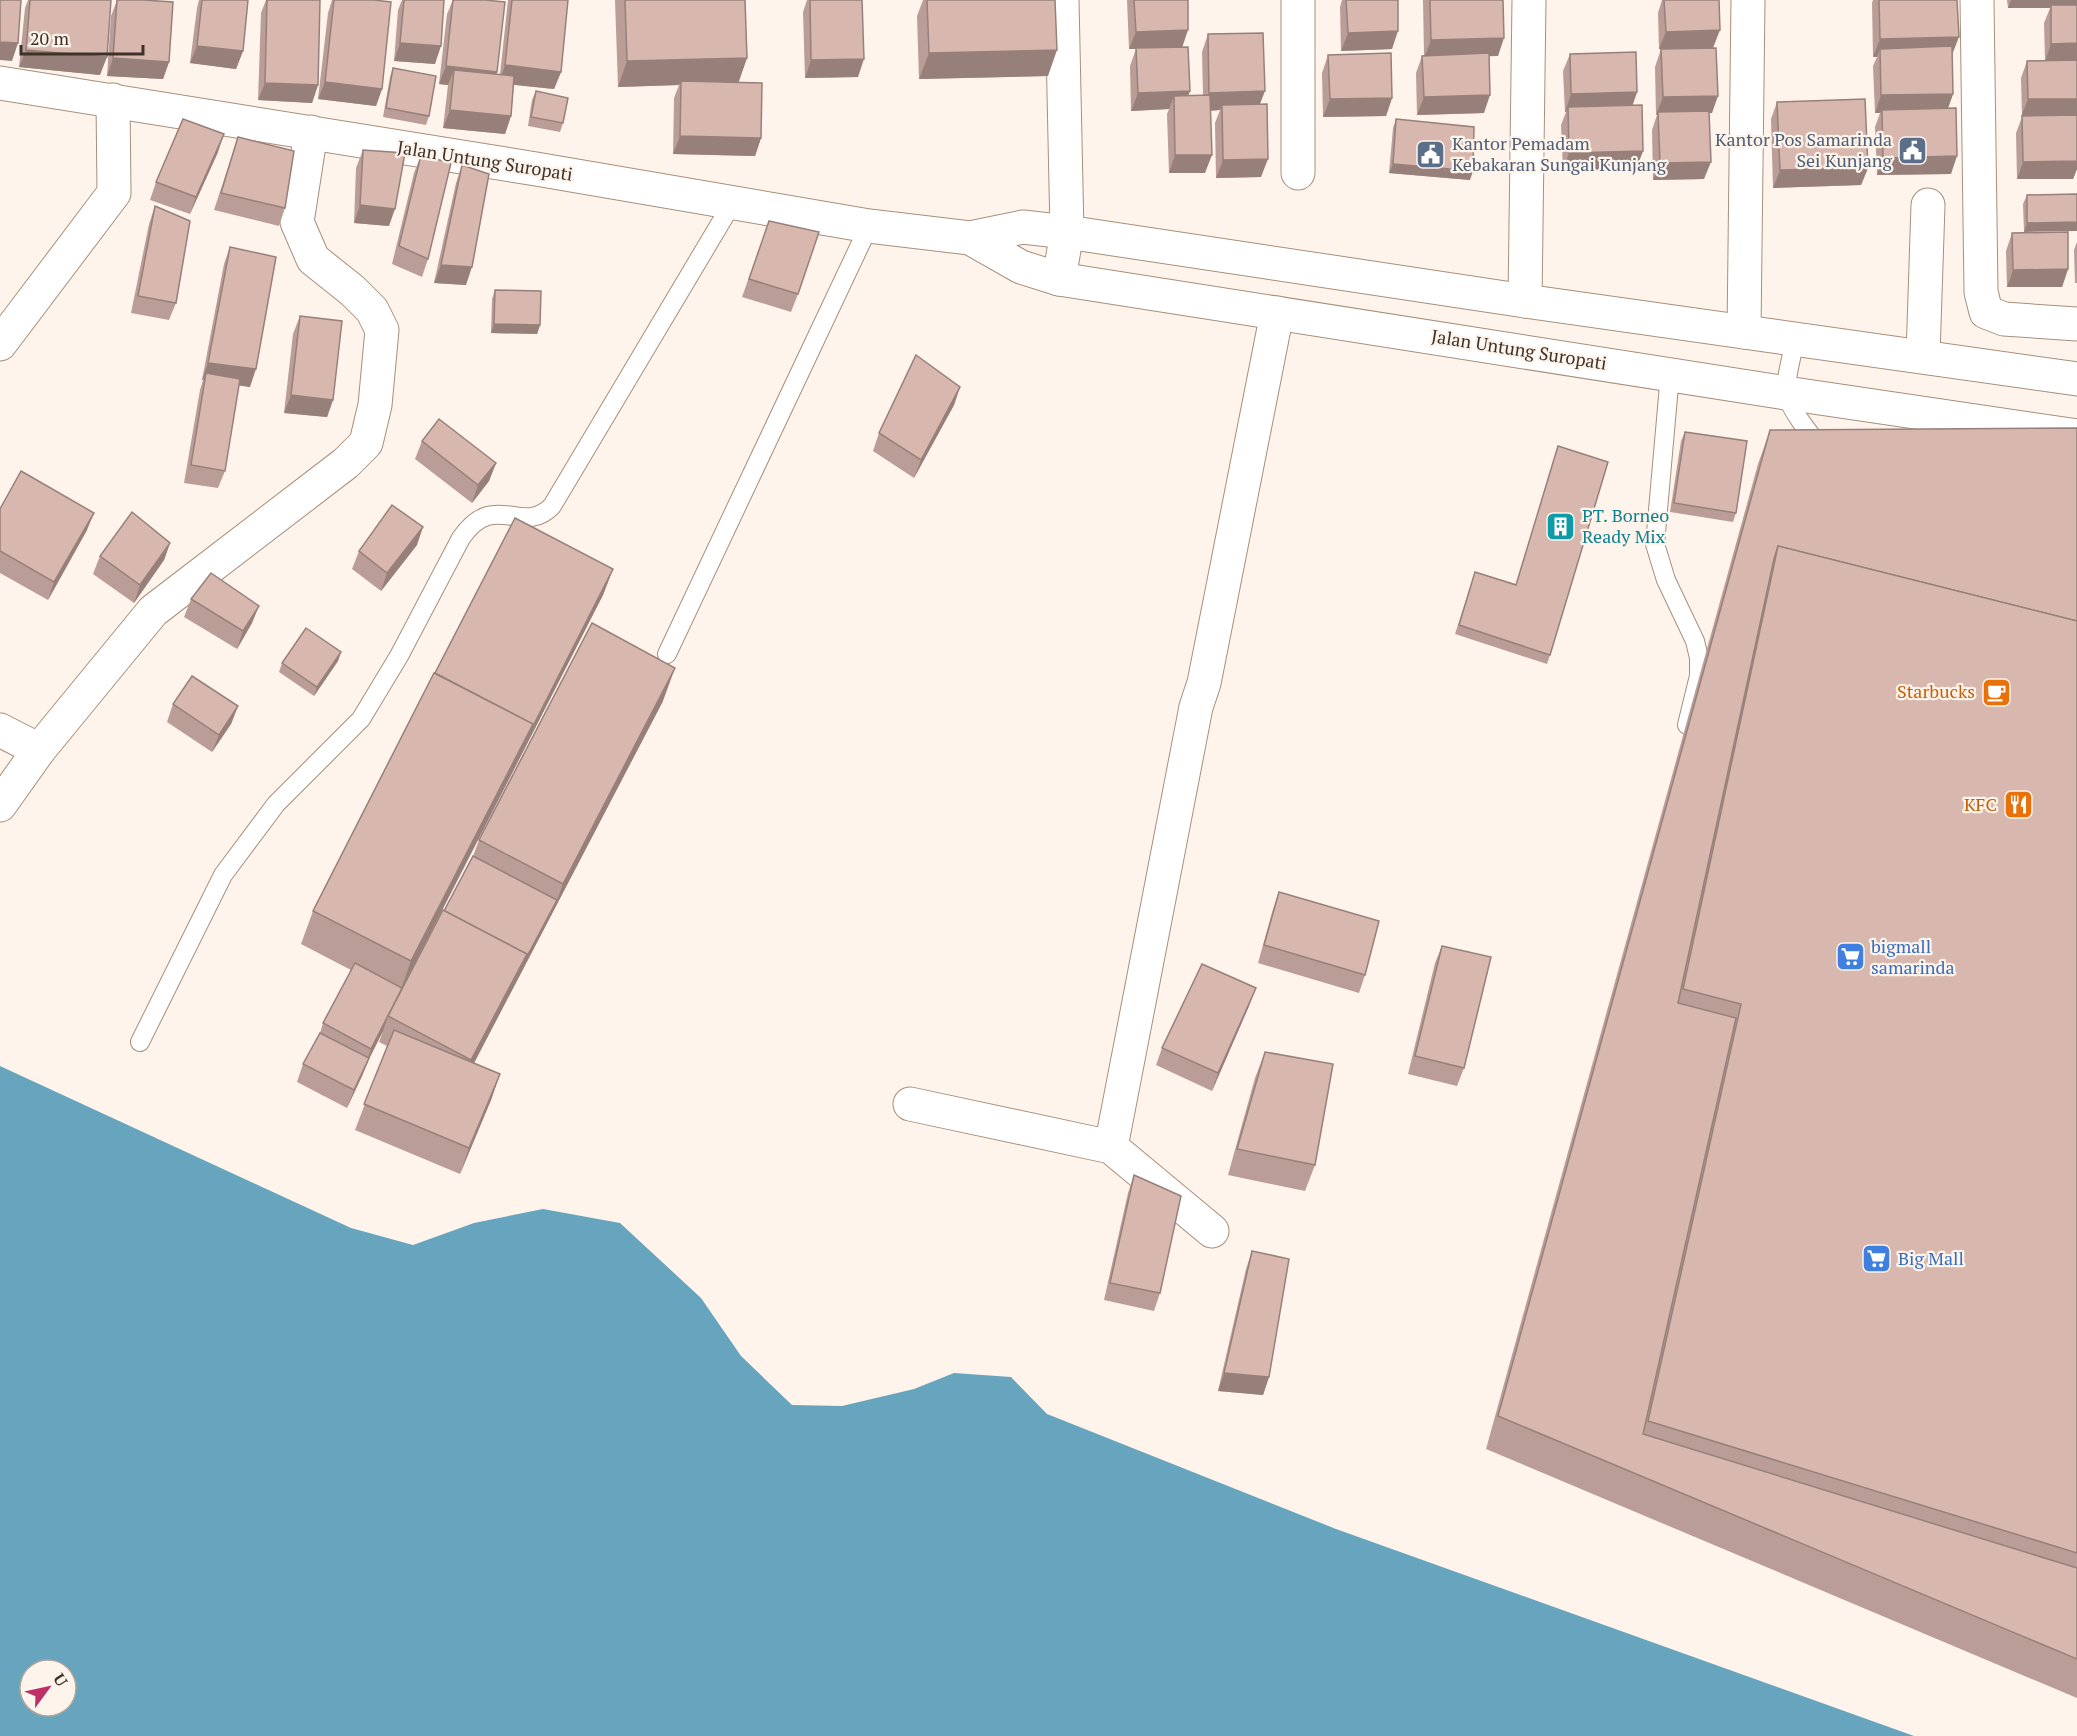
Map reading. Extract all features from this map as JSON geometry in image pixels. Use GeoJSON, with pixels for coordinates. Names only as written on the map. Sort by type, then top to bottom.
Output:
{"type":"FeatureCollection","features":[{"type":"Feature","properties":{"kind":"street"},"geometry":{"type":"LineString","coordinates":[[1059,279],[1067,232],[1062,0]]}},
{"type":"Feature","properties":{"kind":"street"},"geometry":{"type":"LineString","coordinates":[[1298,0],[1298,173]]}},
{"type":"Feature","properties":{"kind":"street"},"geometry":{"type":"LineString","coordinates":[[1524,301],[1529,0]]}},
{"type":"Feature","properties":{"kind":"street"},"geometry":{"type":"LineString","coordinates":[[1744,332],[1748,0]]}},
{"type":"Feature","properties":{"kind":"street"},"geometry":{"type":"LineString","coordinates":[[1977,0],[1981,292],[1986,312],[2004,319],[2077,324]]}},
{"type":"Feature","properties":{"kind":"street","name":"Jalan Untung Suropati"},"geometry":{"type":"LineString","coordinates":[[0,83],[311,132],[869,226],[970,238],[1023,227],[1067,232],[1524,301],[2077,379]]}},
{"type":"Feature","properties":{"kind":"street"},"geometry":{"type":"LineString","coordinates":[[0,344],[114,193],[113,100]]}},
{"type":"Feature","properties":{"kind":"street"},"geometry":{"type":"LineString","coordinates":[[0,805],[39,750],[153,611],[346,463],[366,443],[375,405],[382,330],[372,310],[353,291],[313,259],[297,222],[311,132]]}},
{"type":"Feature","properties":{"kind":"street"},"geometry":{"type":"LineString","coordinates":[[1923,356],[1928,205]]}},
{"type":"Feature","properties":{"kind":"street","name":"Jalan Untung Suropati"},"geometry":{"type":"LineString","coordinates":[[970,238],[1021,267],[1059,279],[1786,393],[2077,436]]}},
{"type":"Feature","properties":{"kind":"street"},"geometry":{"type":"LineString","coordinates":[[1111,1147],[1196,707],[1204,683],[1277,313]]}},
{"type":"Feature","properties":{"kind":"street"},"geometry":{"type":"LineString","coordinates":[[0,730],[39,750]]}},
{"type":"Feature","properties":{"kind":"street"},"geometry":{"type":"LineString","coordinates":[[910,1104],[1111,1147],[1212,1231]]}},
{"type":"Feature","properties":{"kind":"lane"},"geometry":{"type":"LineString","coordinates":[[140,1042],[223,875],[276,804],[361,719],[399,656],[470,524],[486,515],[534,517],[546,513],[552,506],[733,202]]}},
{"type":"Feature","properties":{"kind":"lane"},"geometry":{"type":"LineString","coordinates":[[667,654],[869,226]]}},
{"type":"Feature","properties":{"kind":"lane"},"geometry":{"type":"LineString","coordinates":[[1796,339],[1786,393],[1800,420],[1818,443],[1840,452]]}},
{"type":"Feature","properties":{"kind":"lane"},"geometry":{"type":"LineString","coordinates":[[1670,374],[1655,544],[1666,580],[1695,641],[1699,658],[1699,676],[1682,746]]}},
{"type":"Feature","properties":{"kind":"water"},"geometry":{"type":"Polygon","coordinates":[[[0,1066],[351,1228],[413,1245],[474,1223],[543,1209],[620,1223],[701,1298],[741,1356],[792,1405],[842,1406],[914,1389],[954,1373],[1011,1377],[1047,1414],[1336,1529],[1914,1736],[0,1736],[0,1066]]]}},
{"type":"Feature","properties":{"kind":"building"},"geometry":{"type":"Polygon","coordinates":[[[0,0],[21,0],[18,43],[0,42],[0,0]]]}},
{"type":"Feature","properties":{"kind":"building"},"geometry":{"type":"Polygon","coordinates":[[[30,0],[111,0],[107,57],[26,50],[30,0]]]}},
{"type":"Feature","properties":{"kind":"building"},"geometry":{"type":"Polygon","coordinates":[[[117,0],[173,2],[169,62],[113,58],[117,0]]]}},
{"type":"Feature","properties":{"kind":"building"},"geometry":{"type":"Polygon","coordinates":[[[202,0],[248,0],[243,51],[197,46],[202,0]]]}},
{"type":"Feature","properties":{"kind":"building"},"geometry":{"type":"Polygon","coordinates":[[[267,0],[320,0],[318,85],[265,83],[267,0]]]}},
{"type":"Feature","properties":{"kind":"building"},"geometry":{"type":"Polygon","coordinates":[[[334,0],[391,2],[382,89],[325,82],[334,0]]]}},
{"type":"Feature","properties":{"kind":"building"},"geometry":{"type":"Polygon","coordinates":[[[404,0],[444,0],[441,46],[400,43],[404,0]]]}},
{"type":"Feature","properties":{"kind":"building"},"geometry":{"type":"Polygon","coordinates":[[[453,0],[505,2],[497,72],[446,66],[453,0]]]}},
{"type":"Feature","properties":{"kind":"building"},"geometry":{"type":"Polygon","coordinates":[[[512,0],[568,0],[561,72],[505,65],[512,0]]]}},
{"type":"Feature","properties":{"kind":"building"},"geometry":{"type":"Polygon","coordinates":[[[625,0],[745,0],[747,58],[627,61],[625,0]]]}},
{"type":"Feature","properties":{"kind":"building"},"geometry":{"type":"Polygon","coordinates":[[[810,0],[862,0],[864,59],[811,60],[810,0]]]}},
{"type":"Feature","properties":{"kind":"building"},"geometry":{"type":"Polygon","coordinates":[[[927,0],[1055,0],[1057,50],[929,53],[927,0]]]}},
{"type":"Feature","properties":{"kind":"building"},"geometry":{"type":"Polygon","coordinates":[[[1134,0],[1188,0],[1188,30],[1136,32],[1134,0]]]}},
{"type":"Feature","properties":{"kind":"building"},"geometry":{"type":"Polygon","coordinates":[[[1346,0],[1398,0],[1398,31],[1348,33],[1346,0]]]}},
{"type":"Feature","properties":{"kind":"building"},"geometry":{"type":"Polygon","coordinates":[[[1430,0],[1503,0],[1504,38],[1431,40],[1430,0]]]}},
{"type":"Feature","properties":{"kind":"building"},"geometry":{"type":"Polygon","coordinates":[[[1664,0],[1719,0],[1720,30],[1666,32],[1664,0]]]}},
{"type":"Feature","properties":{"kind":"building"},"geometry":{"type":"Polygon","coordinates":[[[1879,0],[1957,0],[1959,37],[1880,39],[1879,0]]]}},
{"type":"Feature","properties":{"kind":"building"},"geometry":{"type":"Polygon","coordinates":[[[2051,5],[2077,5],[2077,43],[2051,44],[2051,5]]]}},
{"type":"Feature","properties":{"kind":"building"},"geometry":{"type":"Polygon","coordinates":[[[1263,33],[1265,91],[1209,93],[1208,34],[1263,33]]]}},
{"type":"Feature","properties":{"kind":"building"},"geometry":{"type":"Polygon","coordinates":[[[1952,46],[1953,94],[1881,95],[1880,49],[1952,46]]]}},
{"type":"Feature","properties":{"kind":"building"},"geometry":{"type":"Polygon","coordinates":[[[1188,47],[1190,91],[1138,93],[1136,48],[1188,47]]]}},
{"type":"Feature","properties":{"kind":"building"},"geometry":{"type":"Polygon","coordinates":[[[1716,48],[1718,96],[1663,97],[1661,49],[1716,48]]]}},
{"type":"Feature","properties":{"kind":"building"},"geometry":{"type":"Polygon","coordinates":[[[1636,52],[1637,92],[1571,94],[1570,54],[1636,52]]]}},
{"type":"Feature","properties":{"kind":"building"},"geometry":{"type":"Polygon","coordinates":[[[1391,53],[1392,98],[1330,99],[1328,55],[1391,53]]]}},
{"type":"Feature","properties":{"kind":"building"},"geometry":{"type":"Polygon","coordinates":[[[1489,53],[1490,95],[1424,97],[1422,56],[1489,53]]]}},
{"type":"Feature","properties":{"kind":"building"},"geometry":{"type":"Polygon","coordinates":[[[2077,60],[2077,99],[2028,99],[2027,61],[2077,60]]]}},
{"type":"Feature","properties":{"kind":"building"},"geometry":{"type":"Polygon","coordinates":[[[393,68],[436,76],[429,116],[386,108],[393,68]]]}},
{"type":"Feature","properties":{"kind":"building"},"geometry":{"type":"Polygon","coordinates":[[[454,70],[514,76],[511,116],[450,110],[454,70]]]}},
{"type":"Feature","properties":{"kind":"building"},"geometry":{"type":"Polygon","coordinates":[[[681,81],[762,83],[761,138],[680,136],[681,81]]]}},
{"type":"Feature","properties":{"kind":"building"},"geometry":{"type":"Polygon","coordinates":[[[536,91],[568,98],[563,123],[531,117],[536,91]]]}},
{"type":"Feature","properties":{"kind":"building"},"geometry":{"type":"Polygon","coordinates":[[[1210,95],[1212,155],[1175,155],[1174,96],[1210,95]]]}},
{"type":"Feature","properties":{"kind":"building"},"geometry":{"type":"Polygon","coordinates":[[[1865,99],[1868,168],[1780,170],[1777,102],[1865,99]]]}},
{"type":"Feature","properties":{"kind":"building"},"geometry":{"type":"Polygon","coordinates":[[[1267,104],[1268,159],[1223,160],[1222,105],[1267,104]]]}},
{"type":"Feature","properties":{"kind":"building"},"geometry":{"type":"Polygon","coordinates":[[[1642,105],[1643,151],[1569,153],[1568,107],[1642,105]]]}},
{"type":"Feature","properties":{"kind":"building"},"geometry":{"type":"Polygon","coordinates":[[[1956,108],[1957,156],[1883,158],[1882,110],[1956,108]]]}},
{"type":"Feature","properties":{"kind":"building"},"geometry":{"type":"Polygon","coordinates":[[[1709,111],[1711,162],[1660,163],[1658,112],[1709,111]]]}},
{"type":"Feature","properties":{"kind":"building"},"geometry":{"type":"Polygon","coordinates":[[[2077,115],[2077,161],[2023,162],[2022,116],[2077,115]]]}},
{"type":"Feature","properties":{"kind":"building"},"geometry":{"type":"Polygon","coordinates":[[[183,119],[224,134],[196,197],[156,182],[183,119]]]}},
{"type":"Feature","properties":{"kind":"building","name":"Kantor Pemadam Kebakaran Sungai Kunjang"},"geometry":{"type":"Polygon","coordinates":[[[1396,119],[1474,127],[1473,171],[1393,164],[1396,119]]]}},
{"type":"Feature","properties":{"kind":"building"},"geometry":{"type":"Polygon","coordinates":[[[238,137],[294,151],[285,208],[221,193],[238,137]]]}},
{"type":"Feature","properties":{"kind":"building"},"geometry":{"type":"Polygon","coordinates":[[[363,150],[405,153],[395,209],[360,205],[363,150]]]}},
{"type":"Feature","properties":{"kind":"building"},"geometry":{"type":"Polygon","coordinates":[[[421,155],[451,163],[428,259],[399,246],[421,155]]]}},
{"type":"Feature","properties":{"kind":"building"},"geometry":{"type":"Polygon","coordinates":[[[462,165],[489,174],[472,267],[441,265],[462,165]]]}},
{"type":"Feature","properties":{"kind":"building"},"geometry":{"type":"Polygon","coordinates":[[[2077,194],[2077,222],[2027,223],[2027,195],[2077,194]]]}},
{"type":"Feature","properties":{"kind":"building"},"geometry":{"type":"Polygon","coordinates":[[[155,206],[190,221],[176,303],[138,296],[155,206]]]}},
{"type":"Feature","properties":{"kind":"building"},"geometry":{"type":"Polygon","coordinates":[[[769,221],[819,232],[798,294],[749,279],[769,221]]]}},
{"type":"Feature","properties":{"kind":"building"},"geometry":{"type":"Polygon","coordinates":[[[2068,232],[2068,269],[2013,270],[2012,233],[2068,232]]]}},
{"type":"Feature","properties":{"kind":"building"},"geometry":{"type":"Polygon","coordinates":[[[230,247],[276,257],[256,369],[208,363],[230,247]]]}},
{"type":"Feature","properties":{"kind":"building"},"geometry":{"type":"Polygon","coordinates":[[[495,290],[541,291],[540,325],[494,324],[495,290]]]}},
{"type":"Feature","properties":{"kind":"building"},"geometry":{"type":"Polygon","coordinates":[[[300,316],[342,321],[333,400],[291,395],[300,316]]]}},
{"type":"Feature","properties":{"kind":"building"},"geometry":{"type":"Polygon","coordinates":[[[916,355],[960,387],[921,460],[879,433],[916,355]]]}},
{"type":"Feature","properties":{"kind":"building"},"geometry":{"type":"Polygon","coordinates":[[[206,373],[240,379],[225,471],[191,465],[206,373]]]}},
{"type":"Feature","properties":{"kind":"building"},"geometry":{"type":"Polygon","coordinates":[[[439,419],[496,463],[478,485],[422,441],[439,419]]]}},
{"type":"Feature","properties":{"kind":"building"},"geometry":{"type":"Polygon","coordinates":[[[2077,428],[2077,621],[1778,546],[1678,1003],[1736,1018],[1643,1434],[2077,1568],[2077,1659],[1498,1416],[1770,430],[2077,428]]]}},
{"type":"Feature","properties":{"kind":"building"},"geometry":{"type":"Polygon","coordinates":[[[1685,432],[1747,441],[1736,513],[1674,503],[1685,432]]]}},
{"type":"Feature","properties":{"kind":"building","name":"PT. Borneo Ready Mix"},"geometry":{"type":"Polygon","coordinates":[[[1558,446],[1608,462],[1550,655],[1459,625],[1475,572],[1516,585],[1558,446]]]}},
{"type":"Feature","properties":{"kind":"building"},"geometry":{"type":"Polygon","coordinates":[[[21,471],[94,513],[54,582],[0,551],[0,509],[21,471]]]}},
{"type":"Feature","properties":{"kind":"building"},"geometry":{"type":"Polygon","coordinates":[[[392,505],[423,527],[387,573],[359,551],[392,505]]]}},
{"type":"Feature","properties":{"kind":"building"},"geometry":{"type":"Polygon","coordinates":[[[132,512],[170,543],[140,585],[100,556],[132,512]]]}},
{"type":"Feature","properties":{"kind":"building"},"geometry":{"type":"Polygon","coordinates":[[[515,518],[613,569],[530,732],[533,724],[435,673],[515,518]]]}},
{"type":"Feature","properties":{"kind":"building","name":"Big Mall"},"geometry":{"type":"Polygon","coordinates":[[[1778,546],[2077,621],[2077,1553],[1648,1421],[1741,1004],[1683,989],[1778,546]]]}},
{"type":"Feature","properties":{"kind":"building"},"geometry":{"type":"Polygon","coordinates":[[[211,573],[259,606],[243,631],[191,599],[211,573]]]}},
{"type":"Feature","properties":{"kind":"building"},"geometry":{"type":"Polygon","coordinates":[[[592,623],[675,668],[563,884],[479,840],[592,623]]]}},
{"type":"Feature","properties":{"kind":"building"},"geometry":{"type":"Polygon","coordinates":[[[306,628],[341,652],[317,687],[282,663],[306,628]]]}},
{"type":"Feature","properties":{"kind":"building"},"geometry":{"type":"Polygon","coordinates":[[[434,673],[533,724],[411,961],[313,911],[434,673]]]}},
{"type":"Feature","properties":{"kind":"building"},"geometry":{"type":"Polygon","coordinates":[[[192,676],[238,706],[219,735],[173,704],[192,676]]]}},
{"type":"Feature","properties":{"kind":"building"},"geometry":{"type":"Polygon","coordinates":[[[473,856],[557,900],[524,962],[527,954],[444,911],[473,856]]]}},
{"type":"Feature","properties":{"kind":"building"},"geometry":{"type":"Polygon","coordinates":[[[1279,892],[1379,921],[1365,975],[1264,945],[1279,892]]]}},
{"type":"Feature","properties":{"kind":"building"},"geometry":{"type":"Polygon","coordinates":[[[443,910],[527,954],[471,1060],[388,1016],[443,910]]]}},
{"type":"Feature","properties":{"kind":"building"},"geometry":{"type":"Polygon","coordinates":[[[1442,946],[1491,957],[1464,1068],[1415,1056],[1442,946]]]}},
{"type":"Feature","properties":{"kind":"building"},"geometry":{"type":"Polygon","coordinates":[[[355,963],[402,988],[371,1049],[323,1023],[355,963]]]}},
{"type":"Feature","properties":{"kind":"building"},"geometry":{"type":"Polygon","coordinates":[[[1202,964],[1256,988],[1218,1073],[1162,1048],[1202,964]]]}},
{"type":"Feature","properties":{"kind":"building"},"geometry":{"type":"Polygon","coordinates":[[[394,1030],[500,1074],[469,1148],[364,1104],[394,1030]]]}},
{"type":"Feature","properties":{"kind":"building"},"geometry":{"type":"Polygon","coordinates":[[[320,1033],[369,1058],[354,1090],[303,1064],[320,1033]]]}},
{"type":"Feature","properties":{"kind":"building"},"geometry":{"type":"Polygon","coordinates":[[[1265,1052],[1333,1064],[1315,1165],[1237,1149],[1265,1052]]]}},
{"type":"Feature","properties":{"kind":"building"},"geometry":{"type":"Polygon","coordinates":[[[1134,1175],[1181,1196],[1160,1293],[1110,1283],[1134,1175]]]}},
{"type":"Feature","properties":{"kind":"building"},"geometry":{"type":"Polygon","coordinates":[[[1252,1251],[1289,1259],[1269,1377],[1224,1373],[1252,1251]]]}},
{"type":"Feature","properties":{"kind":"place","name":"Kantor Pos Samarinda Sei Kunjang"},"geometry":{"type":"Point","coordinates":[1913,150]}},
{"type":"Feature","properties":{"kind":"place","name":"Kantor Pemadam Kebakaran Sungai Kunjang"},"geometry":{"type":"Point","coordinates":[1431,154]}},
{"type":"Feature","properties":{"kind":"place","name":"PT. Borneo Ready Mix"},"geometry":{"type":"Point","coordinates":[1561,526]}},
{"type":"Feature","properties":{"kind":"place","name":"Starbucks"},"geometry":{"type":"Point","coordinates":[1996,692]}},
{"type":"Feature","properties":{"kind":"place","name":"KFC"},"geometry":{"type":"Point","coordinates":[2018,805]}},
{"type":"Feature","properties":{"kind":"place","name":"bigmall samarinda"},"geometry":{"type":"Point","coordinates":[1850,957]}},
{"type":"Feature","properties":{"kind":"place","name":"Big Mall"},"geometry":{"type":"Point","coordinates":[1877,1259]}}]}
